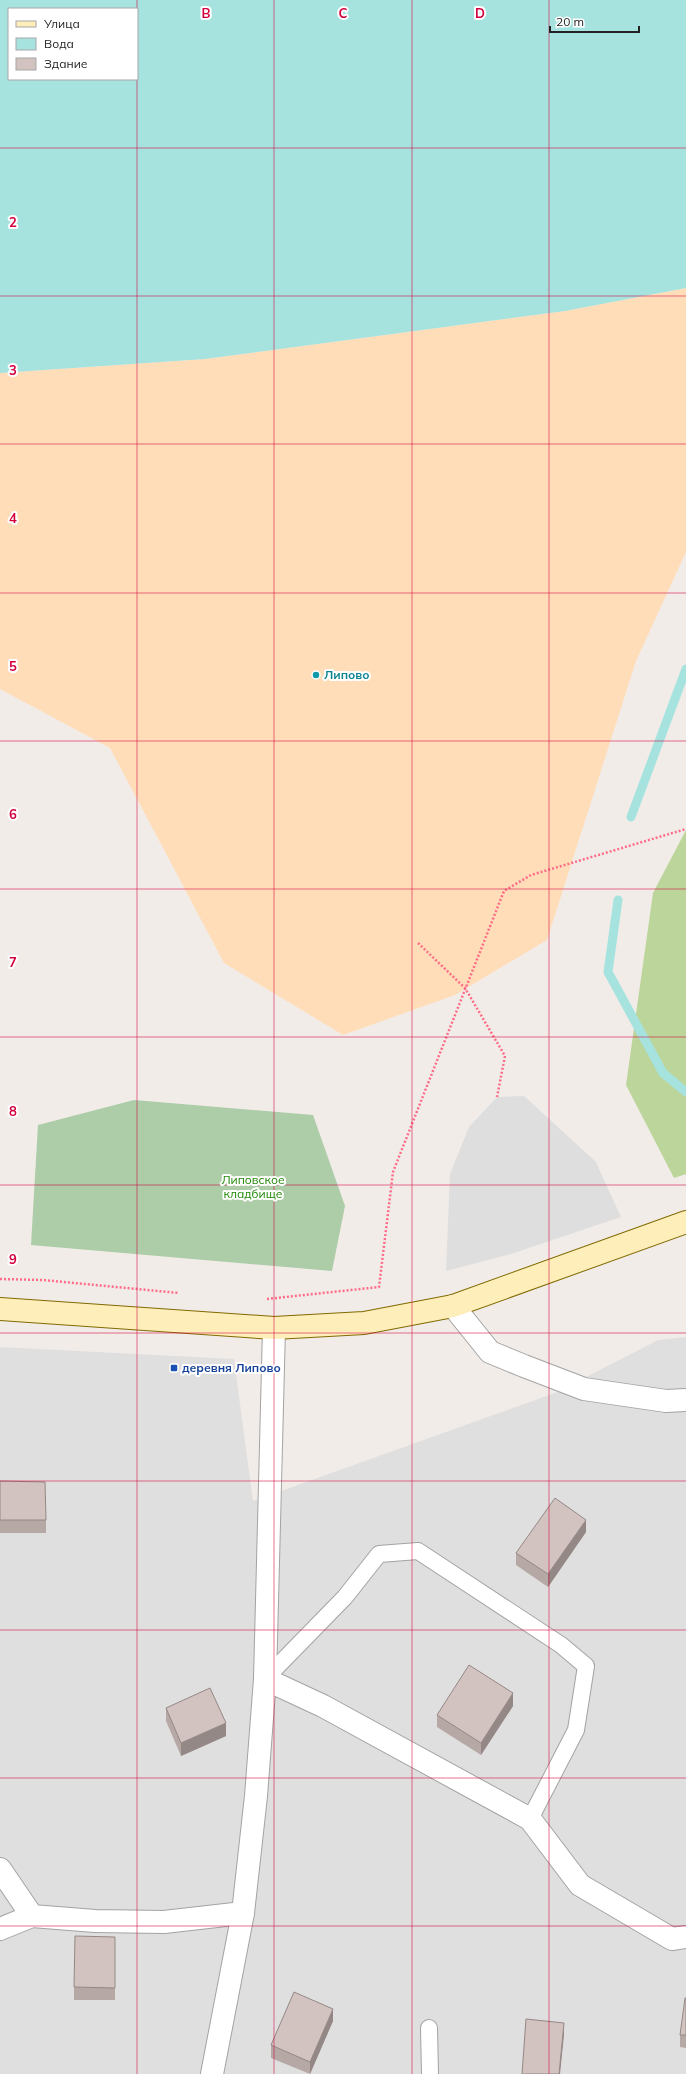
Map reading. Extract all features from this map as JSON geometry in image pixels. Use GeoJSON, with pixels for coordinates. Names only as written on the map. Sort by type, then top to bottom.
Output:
{"type":"FeatureCollection","features":[{"type":"Feature","properties":{"kind":"main road"},"geometry":{"type":"LineString","coordinates":[[0,1309],[274,1328],[364,1323],[453,1306],[686,1222]]}},
{"type":"Feature","properties":{"kind":"street"},"geometry":{"type":"LineString","coordinates":[[453,1306],[490,1352],[524,1366],[584,1389],[666,1400],[686,1400]]}},
{"type":"Feature","properties":{"kind":"street"},"geometry":{"type":"LineString","coordinates":[[212,2074],[243,1913],[256,1796],[265,1679],[274,1328]]}},
{"type":"Feature","properties":{"kind":"street"},"geometry":{"type":"LineString","coordinates":[[265,1679],[323,1706],[530,1819],[580,1885],[672,1939],[686,1937]]}},
{"type":"Feature","properties":{"kind":"street"},"geometry":{"type":"LineString","coordinates":[[0,1869],[32,1916]]}},
{"type":"Feature","properties":{"kind":"street"},"geometry":{"type":"LineString","coordinates":[[0,1929],[32,1916],[95,1921],[164,1922],[243,1913]]}},
{"type":"Feature","properties":{"kind":"lane"},"geometry":{"type":"LineString","coordinates":[[265,1679],[345,1597],[379,1554],[418,1551],[561,1645],[586,1666],[576,1730],[530,1819]]}},
{"type":"Feature","properties":{"kind":"lane"},"geometry":{"type":"LineString","coordinates":[[429,2028],[430,2074]]}},
{"type":"Feature","properties":{"kind":"path"},"geometry":{"type":"LineString","coordinates":[[260,1300],[379,1287],[393,1172],[504,891],[531,875],[686,829]]}},
{"type":"Feature","properties":{"kind":"path"},"geometry":{"type":"LineString","coordinates":[[418,943],[465,988],[505,1056],[497,1097]]}},
{"type":"Feature","properties":{"kind":"path"},"geometry":{"type":"LineString","coordinates":[[0,1279],[43,1280],[182,1293]]}},
{"type":"Feature","properties":{"kind":"shaded area"},"geometry":{"type":"Polygon","coordinates":[[[524,1096],[596,1162],[621,1217],[511,1254],[446,1271],[450,1174],[469,1127],[497,1097],[524,1096]]]}},
{"type":"Feature","properties":{"kind":"shaded area"},"geometry":{"type":"Polygon","coordinates":[[[686,1337],[686,2074],[0,2074],[0,1347],[234,1359],[253,1501],[555,1393],[658,1340],[686,1337]]]}},
{"type":"Feature","properties":{"kind":"green space"},"geometry":{"type":"Polygon","coordinates":[[[686,830],[686,1174],[674,1178],[626,1085],[653,893],[686,830]]]}},
{"type":"Feature","properties":{"kind":"green space","name":"Липовское кладбище"},"geometry":{"type":"Polygon","coordinates":[[[134,1100],[313,1115],[345,1206],[332,1271],[31,1245],[38,1125],[134,1100]]]}},
{"type":"Feature","properties":{"kind":"sand","name":"Липово"},"geometry":{"type":"Polygon","coordinates":[[[686,288],[686,552],[636,661],[547,940],[455,995],[343,1035],[224,963],[110,748],[0,689],[0,373],[205,359],[565,311],[686,288]]]}},
{"type":"Feature","properties":{"kind":"water"},"geometry":{"type":"Polygon","coordinates":[[[0,0],[686,0],[686,288],[565,311],[205,359],[0,373],[0,0]]]}},
{"type":"Feature","properties":{"kind":"building"},"geometry":{"type":"Polygon","coordinates":[[[0,1481],[45,1482],[46,1520],[0,1520],[0,1481]]]}},
{"type":"Feature","properties":{"kind":"building"},"geometry":{"type":"Polygon","coordinates":[[[555,1498],[586,1520],[548,1574],[516,1553],[555,1498]]]}},
{"type":"Feature","properties":{"kind":"building"},"geometry":{"type":"Polygon","coordinates":[[[469,1665],[513,1693],[481,1743],[437,1715],[469,1665]]]}},
{"type":"Feature","properties":{"kind":"building"},"geometry":{"type":"Polygon","coordinates":[[[210,1688],[226,1723],[181,1743],[166,1708],[210,1688]]]}},
{"type":"Feature","properties":{"kind":"building"},"geometry":{"type":"Polygon","coordinates":[[[75,1936],[115,1937],[115,1988],[74,1987],[75,1936]]]}},
{"type":"Feature","properties":{"kind":"building"},"geometry":{"type":"Polygon","coordinates":[[[294,1992],[333,2009],[310,2062],[271,2045],[294,1992]]]}},
{"type":"Feature","properties":{"kind":"building"},"geometry":{"type":"Polygon","coordinates":[[[685,1998],[686,2035],[680,2035],[685,1998]]]}},
{"type":"Feature","properties":{"kind":"building"},"geometry":{"type":"Polygon","coordinates":[[[526,2019],[564,2023],[559,2074],[522,2074],[526,2019]]]}},
{"type":"Feature","properties":{"kind":"waterway"},"geometry":{"type":"LineString","coordinates":[[631,817],[686,669]]}},
{"type":"Feature","properties":{"kind":"waterway"},"geometry":{"type":"LineString","coordinates":[[618,900],[608,972],[663,1073],[686,1092]]}},
{"type":"Feature","properties":{"kind":"place","name":"Липово"},"geometry":{"type":"Point","coordinates":[316,675]}},
{"type":"Feature","properties":{"kind":"place","name":"деревня Липово"},"geometry":{"type":"Point","coordinates":[174,1368]}}]}
